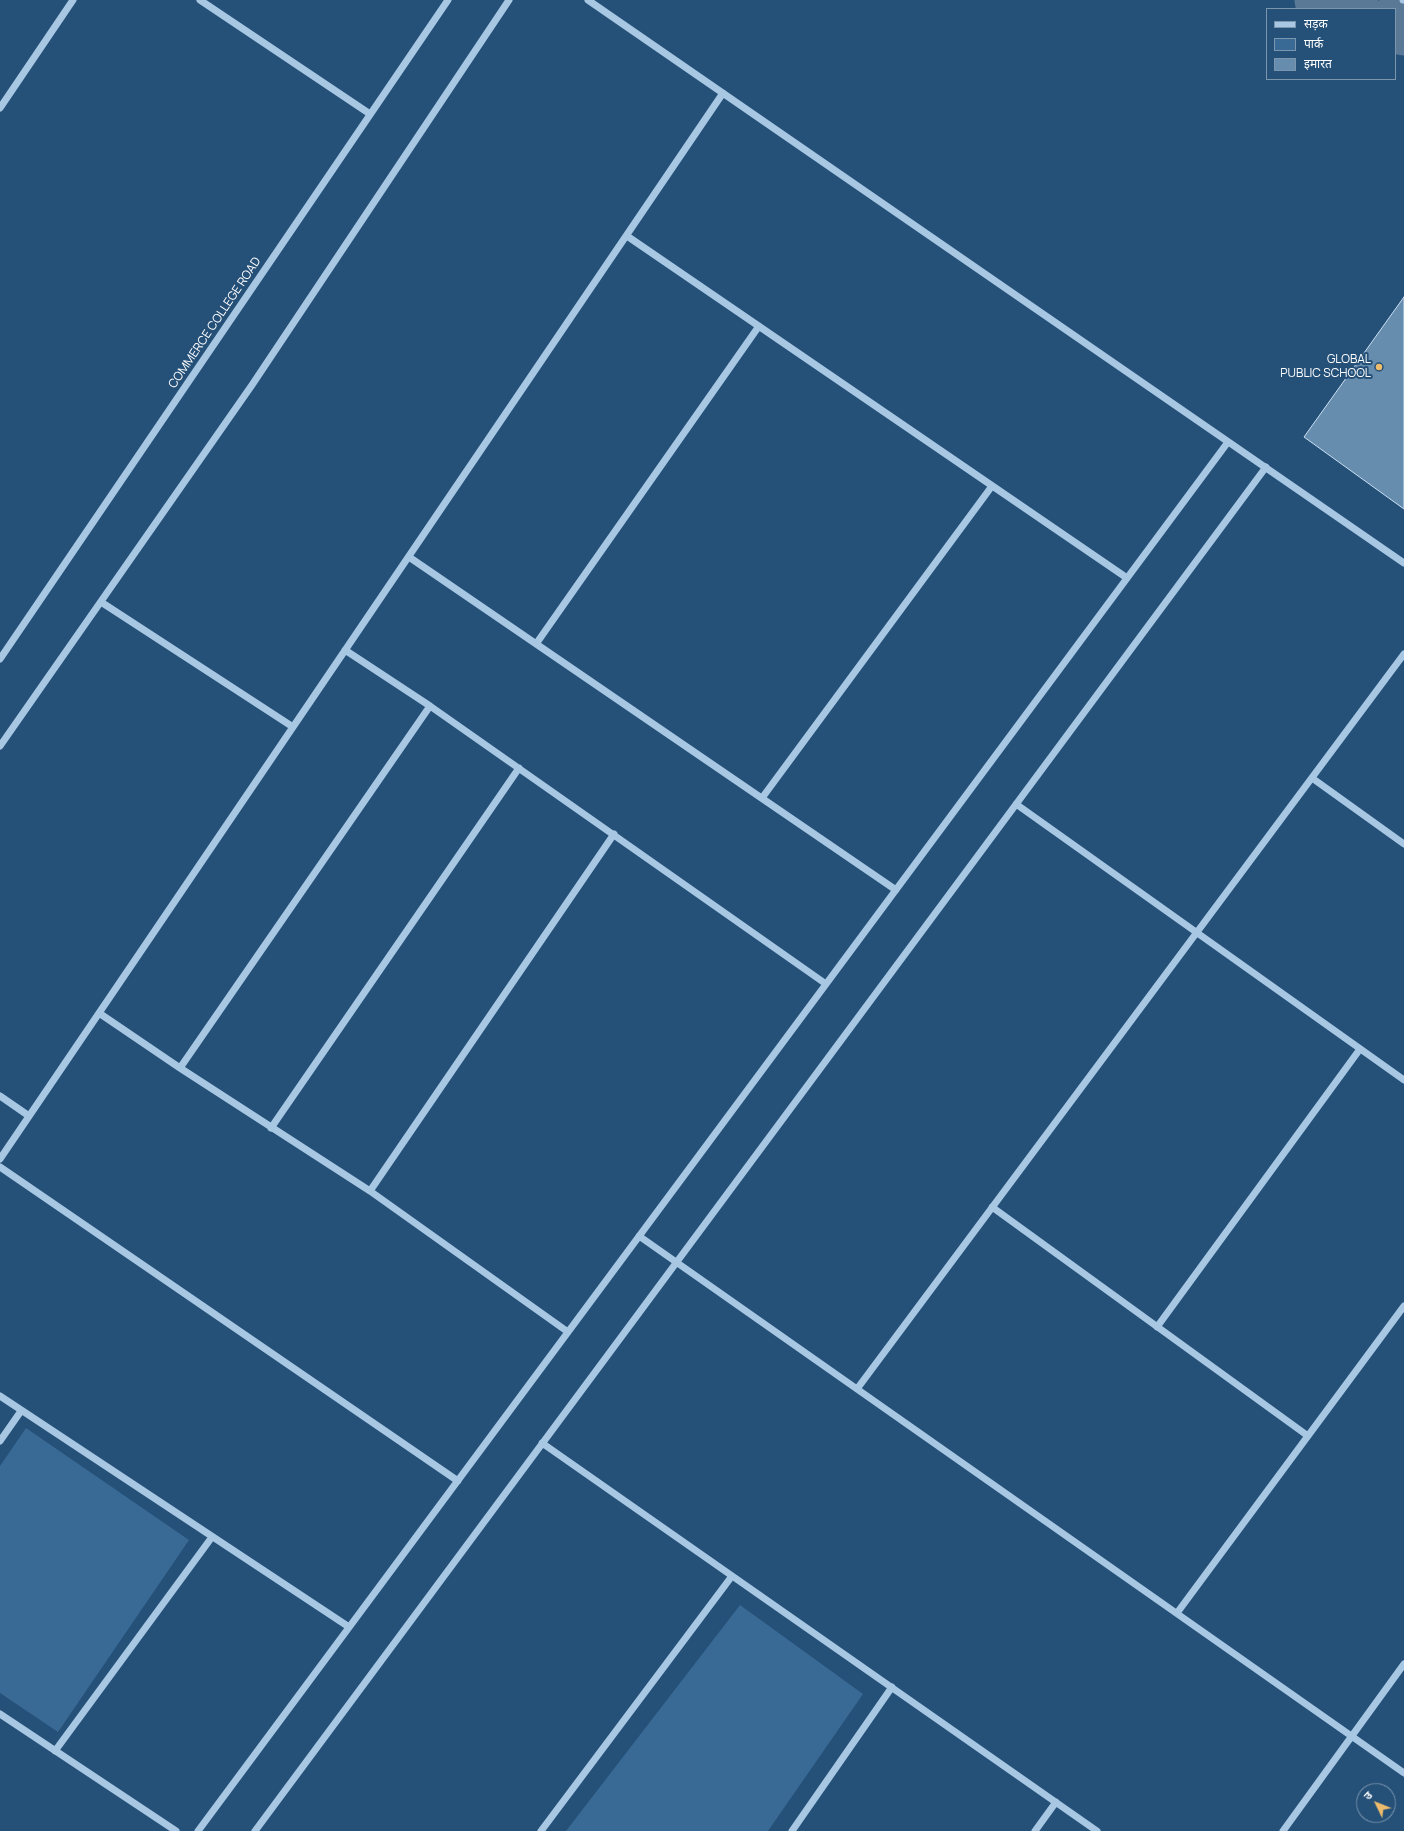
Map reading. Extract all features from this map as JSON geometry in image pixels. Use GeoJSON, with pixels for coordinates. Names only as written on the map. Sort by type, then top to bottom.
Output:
{"type":"FeatureCollection","features":[{"type":"Feature","properties":{"kind":"street"},"geometry":{"type":"LineString","coordinates":[[0,108],[73,0]]}},
{"type":"Feature","properties":{"kind":"street"},"geometry":{"type":"LineString","coordinates":[[200,0],[370,114]]}},
{"type":"Feature","properties":{"kind":"street","name":"COMMERCE COLLEGE ROAD"},"geometry":{"type":"LineString","coordinates":[[0,659],[448,0]]}},
{"type":"Feature","properties":{"kind":"street"},"geometry":{"type":"LineString","coordinates":[[0,746],[252,385],[509,0]]}},
{"type":"Feature","properties":{"kind":"street"},"geometry":{"type":"LineString","coordinates":[[588,0],[1404,563]]}},
{"type":"Feature","properties":{"kind":"street"},"geometry":{"type":"LineString","coordinates":[[0,1159],[723,93]]}},
{"type":"Feature","properties":{"kind":"street"},"geometry":{"type":"LineString","coordinates":[[627,236],[1127,578]]}},
{"type":"Feature","properties":{"kind":"street"},"geometry":{"type":"LineString","coordinates":[[536,644],[759,326]]}},
{"type":"Feature","properties":{"kind":"street"},"geometry":{"type":"LineString","coordinates":[[198,1831],[1228,442]]}},
{"type":"Feature","properties":{"kind":"street"},"geometry":{"type":"LineString","coordinates":[[255,1831],[1266,467]]}},
{"type":"Feature","properties":{"kind":"street"},"geometry":{"type":"LineString","coordinates":[[762,798],[992,486]]}},
{"type":"Feature","properties":{"kind":"street"},"geometry":{"type":"LineString","coordinates":[[408,557],[896,890]]}},
{"type":"Feature","properties":{"kind":"street"},"geometry":{"type":"LineString","coordinates":[[101,602],[293,727]]}},
{"type":"Feature","properties":{"kind":"street"},"geometry":{"type":"LineString","coordinates":[[345,650],[430,706],[826,984]]}},
{"type":"Feature","properties":{"kind":"street"},"geometry":{"type":"LineString","coordinates":[[857,1389],[1404,654]]}},
{"type":"Feature","properties":{"kind":"street"},"geometry":{"type":"LineString","coordinates":[[180,1068],[430,706]]}},
{"type":"Feature","properties":{"kind":"street"},"geometry":{"type":"LineString","coordinates":[[271,1128],[519,768]]}},
{"type":"Feature","properties":{"kind":"street"},"geometry":{"type":"LineString","coordinates":[[1312,778],[1404,844]]}},
{"type":"Feature","properties":{"kind":"street"},"geometry":{"type":"LineString","coordinates":[[1016,804],[1404,1080]]}},
{"type":"Feature","properties":{"kind":"street"},"geometry":{"type":"LineString","coordinates":[[370,1191],[614,834]]}},
{"type":"Feature","properties":{"kind":"street"},"geometry":{"type":"LineString","coordinates":[[99,1013],[271,1128],[370,1191],[568,1332]]}},
{"type":"Feature","properties":{"kind":"street"},"geometry":{"type":"LineString","coordinates":[[1157,1327],[1360,1049]]}},
{"type":"Feature","properties":{"kind":"street"},"geometry":{"type":"LineString","coordinates":[[0,1096],[29,1116]]}},
{"type":"Feature","properties":{"kind":"street"},"geometry":{"type":"LineString","coordinates":[[0,1167],[458,1481]]}},
{"type":"Feature","properties":{"kind":"street"},"geometry":{"type":"LineString","coordinates":[[992,1207],[1308,1436]]}},
{"type":"Feature","properties":{"kind":"street"},"geometry":{"type":"LineString","coordinates":[[639,1236],[1404,1773]]}},
{"type":"Feature","properties":{"kind":"street"},"geometry":{"type":"LineString","coordinates":[[1177,1613],[1404,1306]]}},
{"type":"Feature","properties":{"kind":"street"},"geometry":{"type":"LineString","coordinates":[[0,1396],[349,1627]]}},
{"type":"Feature","properties":{"kind":"street"},"geometry":{"type":"LineString","coordinates":[[0,1441],[22,1411]]}},
{"type":"Feature","properties":{"kind":"street"},"geometry":{"type":"LineString","coordinates":[[542,1443],[1098,1831]]}},
{"type":"Feature","properties":{"kind":"street"},"geometry":{"type":"LineString","coordinates":[[55,1751],[212,1537]]}},
{"type":"Feature","properties":{"kind":"street"},"geometry":{"type":"LineString","coordinates":[[540,1831],[732,1576]]}},
{"type":"Feature","properties":{"kind":"street"},"geometry":{"type":"LineString","coordinates":[[1283,1831],[1404,1664]]}},
{"type":"Feature","properties":{"kind":"street"},"geometry":{"type":"LineString","coordinates":[[792,1831],[892,1687]]}},
{"type":"Feature","properties":{"kind":"street"},"geometry":{"type":"LineString","coordinates":[[0,1714],[176,1831]]}},
{"type":"Feature","properties":{"kind":"street"},"geometry":{"type":"LineString","coordinates":[[1034,1831],[1056,1802]]}},
{"type":"Feature","properties":{"kind":"green space"},"geometry":{"type":"Polygon","coordinates":[[[26,1428],[189,1540],[58,1732],[0,1693],[0,1466],[26,1428]]]}},
{"type":"Feature","properties":{"kind":"green space"},"geometry":{"type":"Polygon","coordinates":[[[740,1605],[863,1694],[768,1831],[566,1831],[740,1605]]]}},
{"type":"Feature","properties":{"kind":"building","name":"GLOBAL PUBLIC SCHOOL"},"geometry":{"type":"Polygon","coordinates":[[[1404,297],[1404,509],[1304,437],[1404,297]]]}},
{"type":"Feature","properties":{"kind":"waterway"},"geometry":{"type":"LineString","coordinates":[[1323,0],[1348,8]]}},
{"type":"Feature","properties":{"kind":"waterway"},"geometry":{"type":"LineString","coordinates":[[1396,24],[1404,27]]}},
{"type":"Feature","properties":{"kind":"place","name":"GLOBAL PUBLIC SCHOOL"},"geometry":{"type":"Point","coordinates":[1379,367]}}]}
